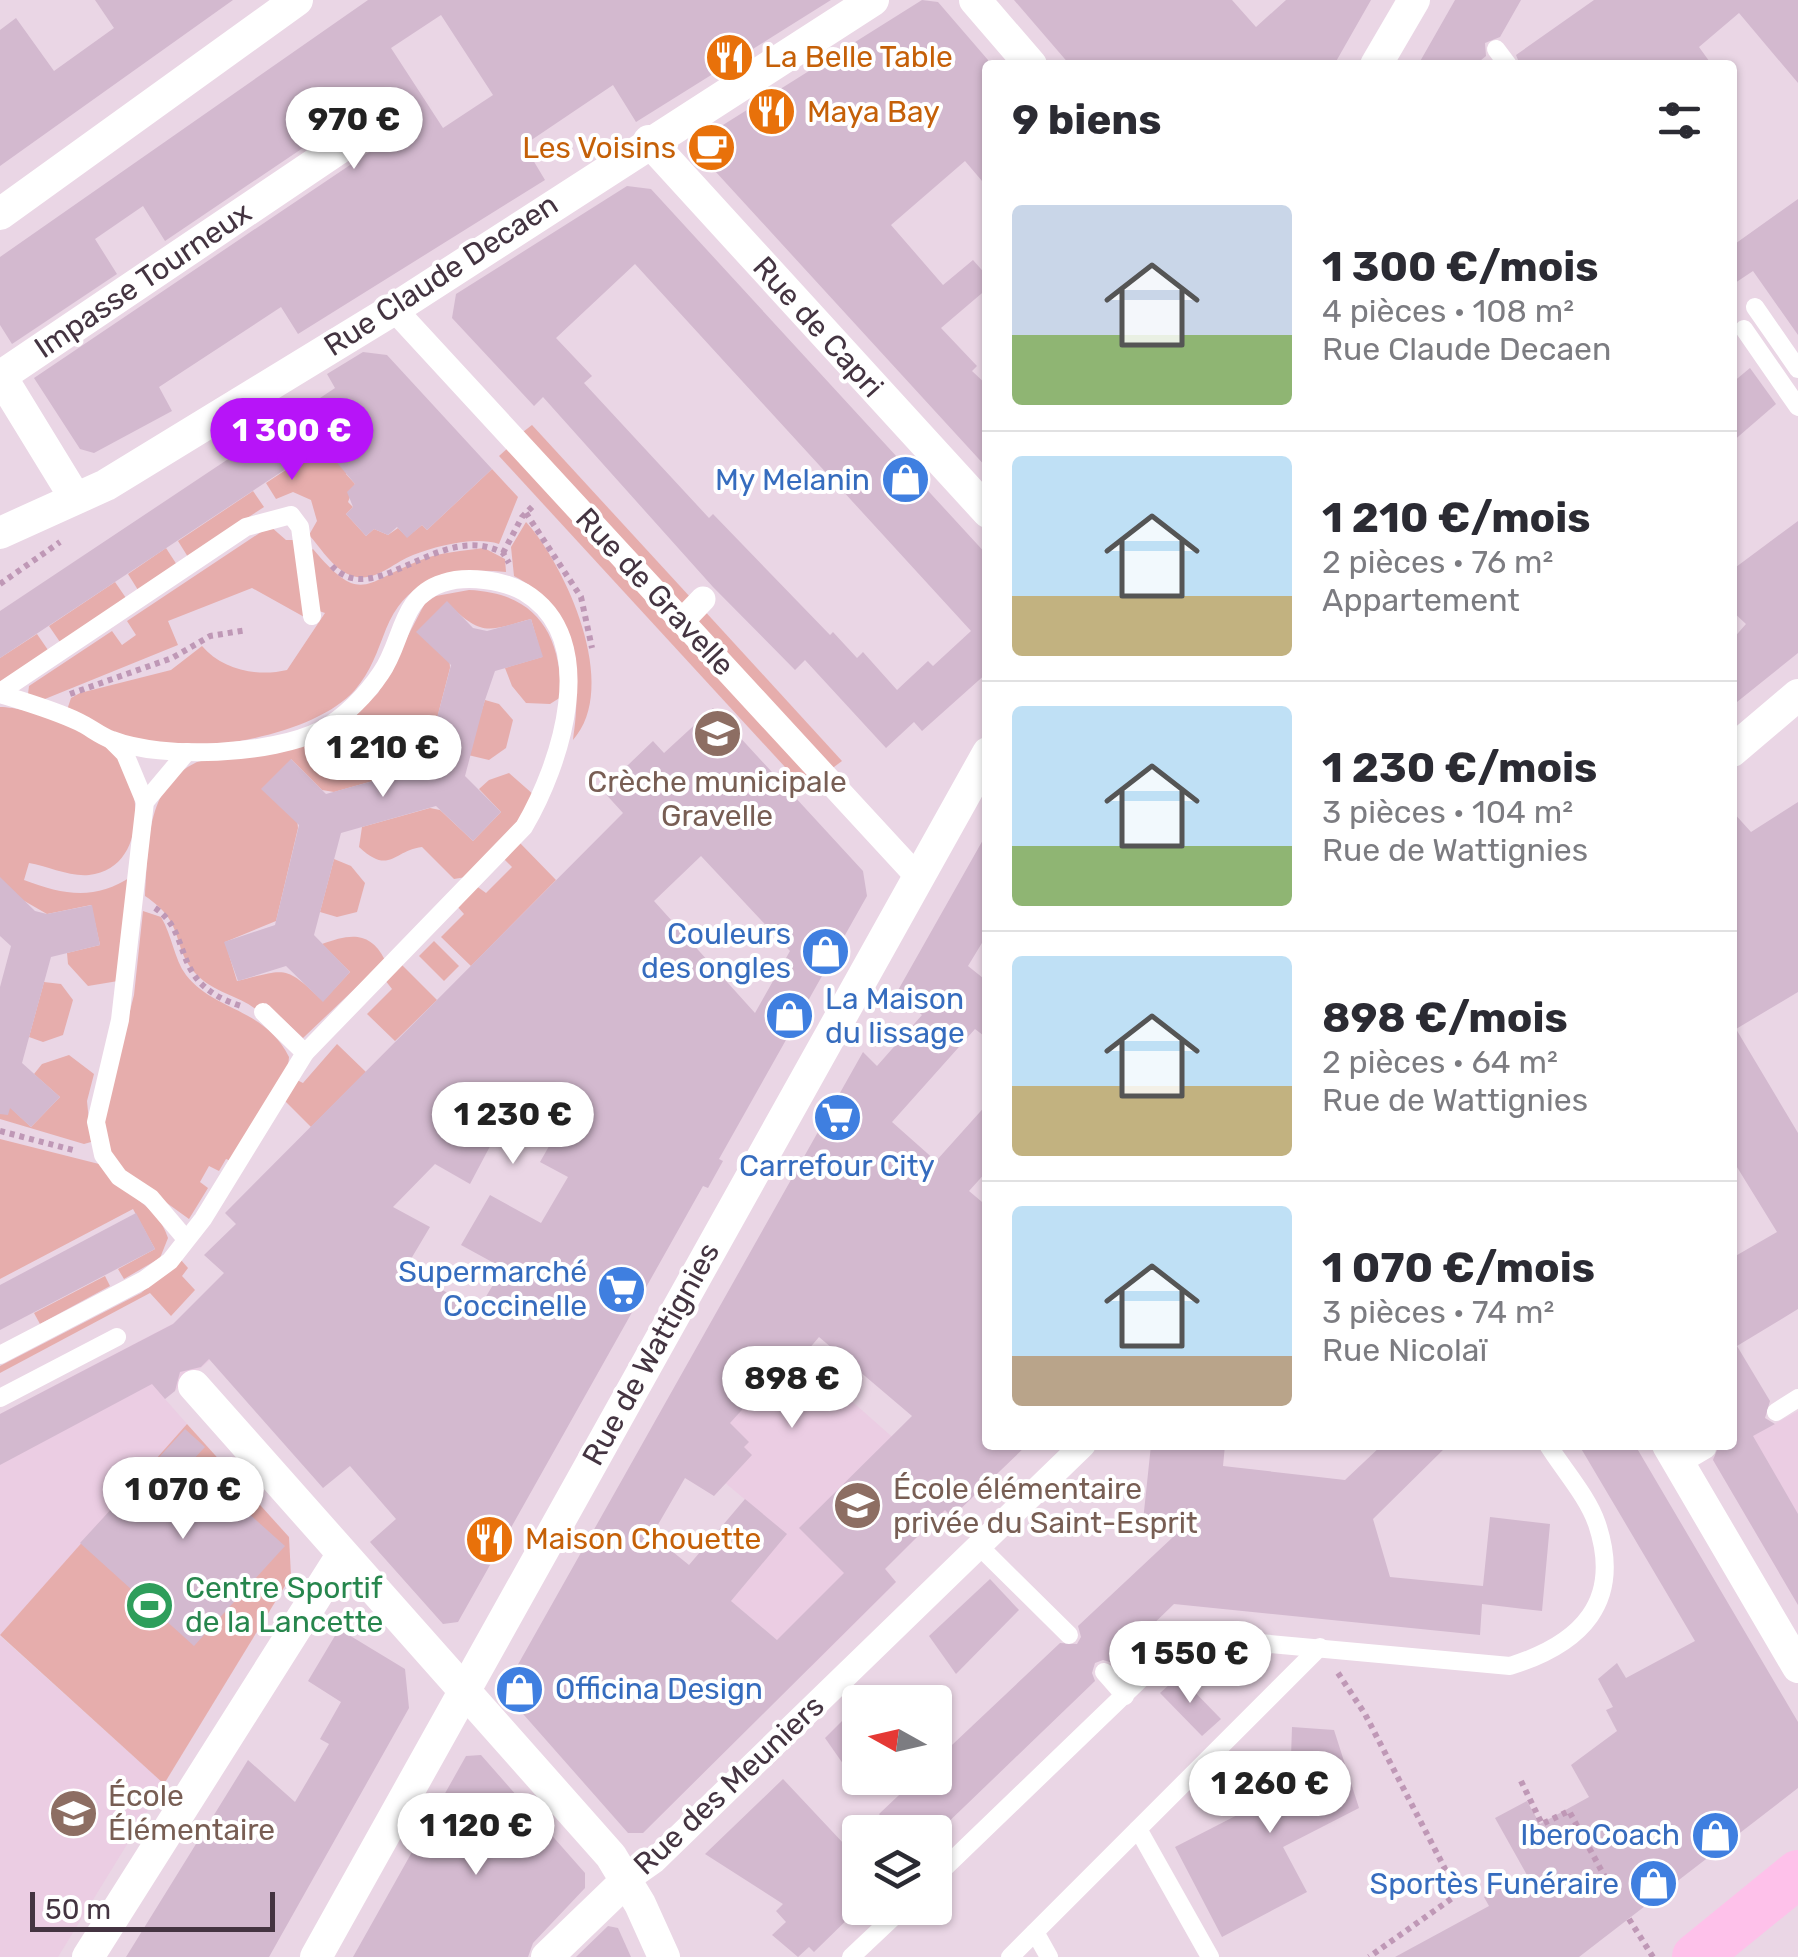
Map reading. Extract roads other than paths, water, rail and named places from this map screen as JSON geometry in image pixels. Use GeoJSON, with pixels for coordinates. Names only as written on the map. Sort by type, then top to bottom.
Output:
{"type":"FeatureCollection","features":[{"type":"Feature","properties":{"kind":"main road"},"geometry":{"type":"LineString","coordinates":[[1696,1957],[1798,1874]]}},
{"type":"Feature","properties":{"kind":"street"},"geometry":{"type":"LineString","coordinates":[[0,214],[297,0]]}},
{"type":"Feature","properties":{"kind":"street","name":"Rue Claude Decaen"},"geometry":{"type":"LineString","coordinates":[[0,533],[74,496],[106,485],[394,309],[873,0]]}},
{"type":"Feature","properties":{"kind":"street"},"geometry":{"type":"LineString","coordinates":[[975,0],[1027,60]]}},
{"type":"Feature","properties":{"kind":"street"},"geometry":{"type":"LineString","coordinates":[[1379,60],[1414,0]]}},
{"type":"Feature","properties":{"kind":"street","name":"Impasse Tourneux"},"geometry":{"type":"LineString","coordinates":[[0,376],[386,117]]}},
{"type":"Feature","properties":{"kind":"street","name":"Rue de Capri"},"geometry":{"type":"LineString","coordinates":[[649,142],[982,505]]}},
{"type":"Feature","properties":{"kind":"street","name":"Rue de Gravelle"},"geometry":{"type":"LineString","coordinates":[[394,309],[916,875]]}},
{"type":"Feature","properties":{"kind":"street"},"geometry":{"type":"LineString","coordinates":[[0,376],[74,496]]}},
{"type":"Feature","properties":{"kind":"street"},"geometry":{"type":"LineString","coordinates":[[682,621],[703,598]]}},
{"type":"Feature","properties":{"kind":"street"},"geometry":{"type":"LineString","coordinates":[[1737,747],[1798,695]]}},
{"type":"Feature","properties":{"kind":"street","name":"Rue de Wattignies"},"geometry":{"type":"LineString","coordinates":[[316,1957],[916,875],[982,763]]}},
{"type":"Feature","properties":{"kind":"street"},"geometry":{"type":"LineString","coordinates":[[194,1386],[611,1856],[664,1957]]}},
{"type":"Feature","properties":{"kind":"street","name":"Rue des Meuniers"},"geometry":{"type":"LineString","coordinates":[[546,1957],[626,1880],[654,1861],[1078,1450]]}},
{"type":"Feature","properties":{"kind":"street"},"geometry":{"type":"LineString","coordinates":[[1685,1453],[1798,1666]]}},
{"type":"Feature","properties":{"kind":"street"},"geometry":{"type":"LineString","coordinates":[[88,1957],[342,1555]]}},
{"type":"Feature","properties":{"kind":"lane"},"geometry":{"type":"LineString","coordinates":[[1496,49],[1504,60]]}},
{"type":"Feature","properties":{"kind":"lane"},"geometry":{"type":"LineString","coordinates":[[1755,307],[1798,369]]}},
{"type":"Feature","properties":{"kind":"lane"},"geometry":{"type":"LineString","coordinates":[[1744,329],[1798,407]]}},
{"type":"Feature","properties":{"kind":"lane"},"geometry":{"type":"LineString","coordinates":[[0,693],[246,528],[292,515],[302,538],[312,616]]}},
{"type":"Feature","properties":{"kind":"lane"},"geometry":{"type":"LineString","coordinates":[[0,693],[112,740],[187,752],[266,746],[323,729],[355,704],[384,671],[401,622],[418,598],[443,583],[481,580],[512,585],[536,599],[552,620],[564,650],[570,697],[544,794],[524,827],[305,1053],[203,1219],[170,1261],[144,1280],[0,1354]]}},
{"type":"Feature","properties":{"kind":"lane"},"geometry":{"type":"LineString","coordinates":[[112,740],[125,754],[145,802],[120,1020],[96,1122],[102,1155],[119,1177],[162,1210],[185,1238]]}},
{"type":"Feature","properties":{"kind":"lane"},"geometry":{"type":"LineString","coordinates":[[145,802],[187,752]]}},
{"type":"Feature","properties":{"kind":"lane"},"geometry":{"type":"LineString","coordinates":[[265,1013],[305,1053]]}},
{"type":"Feature","properties":{"kind":"lane"},"geometry":{"type":"LineString","coordinates":[[0,1398],[116,1338]]}},
{"type":"Feature","properties":{"kind":"lane"},"geometry":{"type":"LineString","coordinates":[[1776,1412],[1798,1398]]}},
{"type":"Feature","properties":{"kind":"lane"},"geometry":{"type":"LineString","coordinates":[[952,1861],[1177,1644],[1194,1637],[1510,1666],[1550,1653],[1585,1626],[1606,1582],[1597,1522],[1551,1450]]}},
{"type":"Feature","properties":{"kind":"lane"},"geometry":{"type":"LineString","coordinates":[[979,1546],[1068,1635]]}},
{"type":"Feature","properties":{"kind":"lane"},"geometry":{"type":"LineString","coordinates":[[1010,1957],[1320,1648]]}},
{"type":"Feature","properties":{"kind":"lane"},"geometry":{"type":"LineString","coordinates":[[1104,1672],[1125,1696]]}},
{"type":"Feature","properties":{"kind":"lane"},"geometry":{"type":"LineString","coordinates":[[1138,1829],[1210,1957]]}},
{"type":"Feature","properties":{"kind":"lane"},"geometry":{"type":"LineString","coordinates":[[851,1957],[885,1925]]}},
{"type":"Feature","properties":{"kind":"lane"},"geometry":{"type":"LineString","coordinates":[[1035,1932],[1049,1957]]}},
{"type":"Feature","properties":{"kind":"place","name":"La Belle Table"},"geometry":{"type":"Point","coordinates":[729,57]}},
{"type":"Feature","properties":{"kind":"place","name":"Maya Bay"},"geometry":{"type":"Point","coordinates":[772,112]}},
{"type":"Feature","properties":{"kind":"place","name":"Les Voisins"},"geometry":{"type":"Point","coordinates":[711,148]}},
{"type":"Feature","properties":{"kind":"place","name":"My Melanin"},"geometry":{"type":"Point","coordinates":[905,480]}},
{"type":"Feature","properties":{"kind":"place","name":"Crèche municipale Gravelle"},"geometry":{"type":"Point","coordinates":[717,733]}},
{"type":"Feature","properties":{"kind":"place","name":"Couleurs des ongles"},"geometry":{"type":"Point","coordinates":[826,951]}},
{"type":"Feature","properties":{"kind":"place","name":"La Maison du lissage"},"geometry":{"type":"Point","coordinates":[790,1016]}},
{"type":"Feature","properties":{"kind":"place","name":"Carrefour City"},"geometry":{"type":"Point","coordinates":[837,1117]}},
{"type":"Feature","properties":{"kind":"place","name":"Supermarché Coccinelle"},"geometry":{"type":"Point","coordinates":[622,1289]}},
{"type":"Feature","properties":{"kind":"place","name":"École élémentaire privée du Saint-Esprit"},"geometry":{"type":"Point","coordinates":[858,1506]}},
{"type":"Feature","properties":{"kind":"place","name":"Maison Chouette"},"geometry":{"type":"Point","coordinates":[490,1539]}},
{"type":"Feature","properties":{"kind":"place","name":"Centre Sportif de la Lancette"},"geometry":{"type":"Point","coordinates":[150,1605]}},
{"type":"Feature","properties":{"kind":"place","name":"Officina Design"},"geometry":{"type":"Point","coordinates":[520,1689]}},
{"type":"Feature","properties":{"kind":"place","name":"École Élémentaire"},"geometry":{"type":"Point","coordinates":[73,1813]}},
{"type":"Feature","properties":{"kind":"place","name":"IberoCoach"},"geometry":{"type":"Point","coordinates":[1715,1835]}},
{"type":"Feature","properties":{"kind":"place","name":"Sportès Funéraire"},"geometry":{"type":"Point","coordinates":[1654,1884]}}]}
